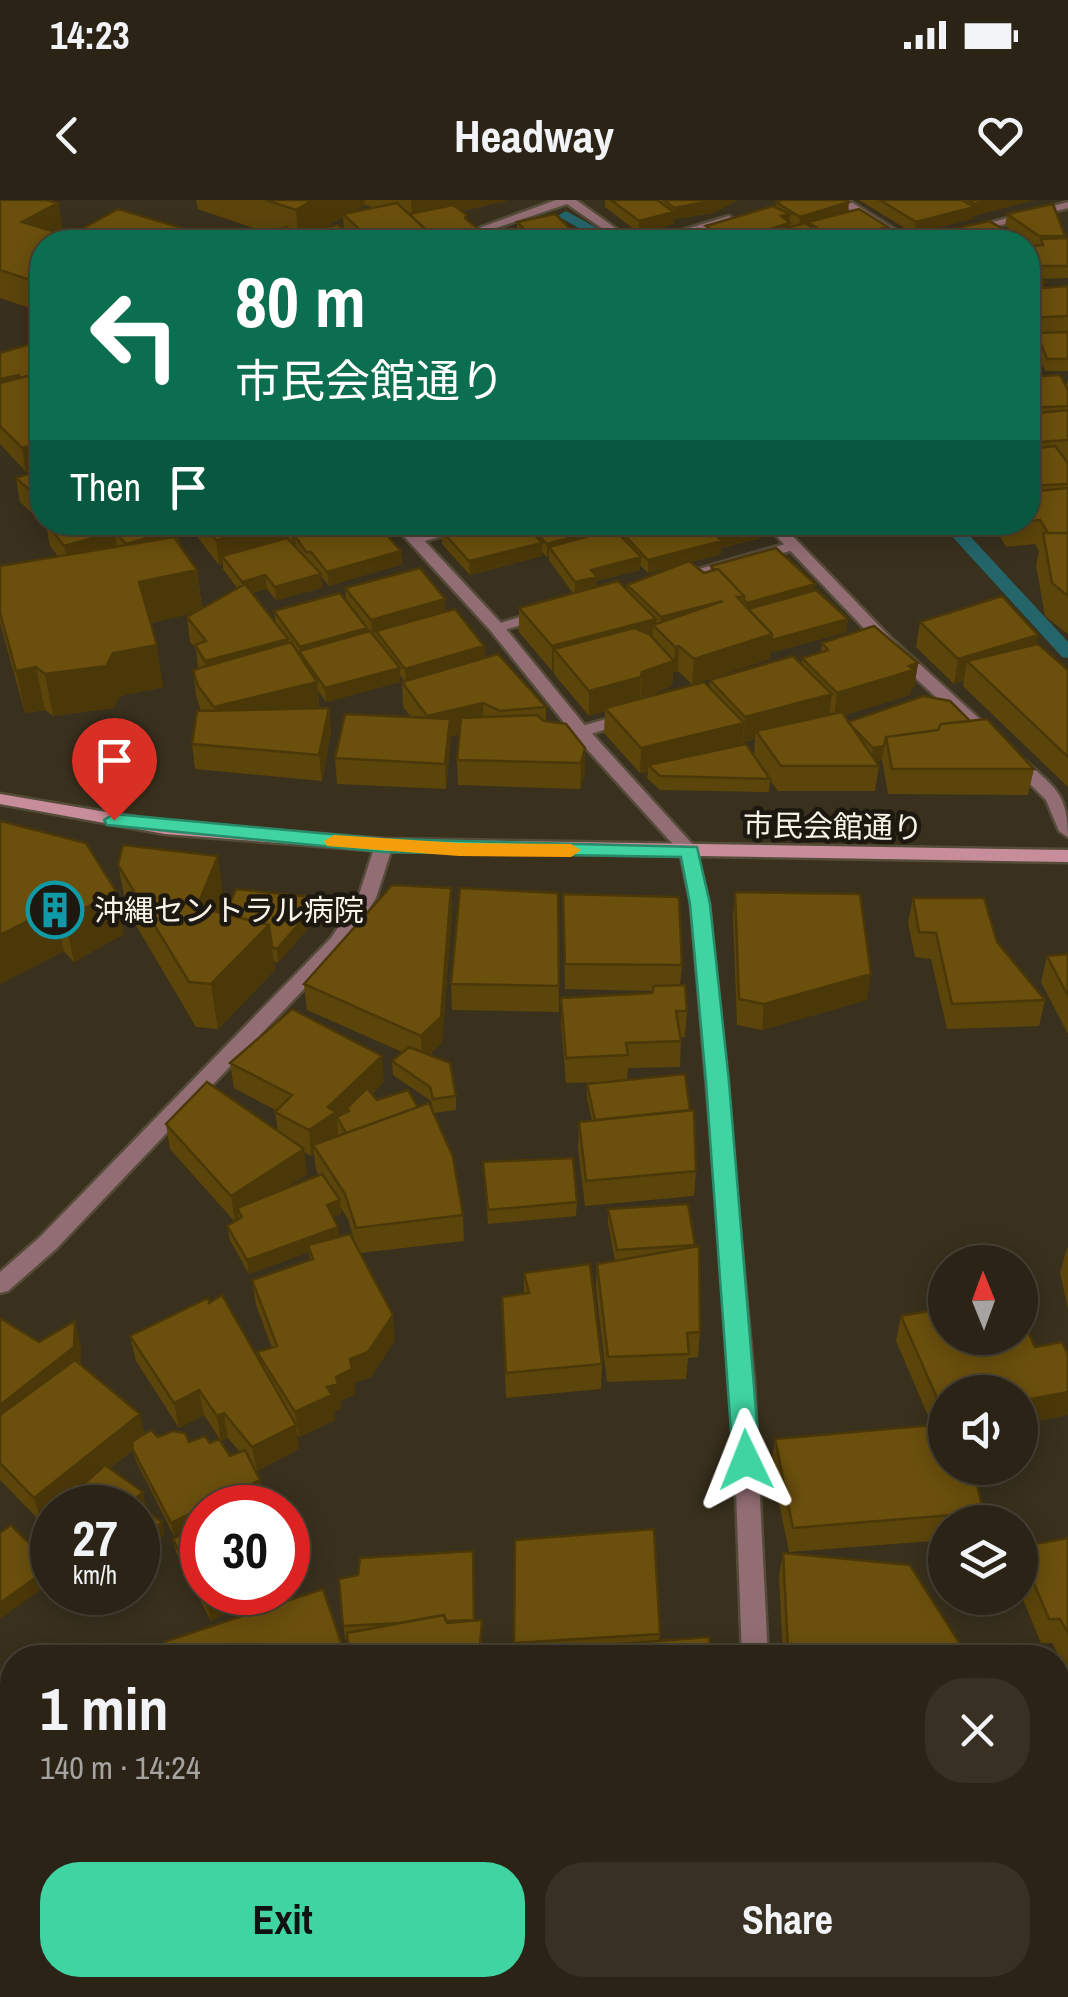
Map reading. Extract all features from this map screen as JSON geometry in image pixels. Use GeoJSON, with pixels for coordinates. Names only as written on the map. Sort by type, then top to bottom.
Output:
{"type":"FeatureCollection","features":[{"type":"Feature","properties":{"kind":"main road","name":"市民会館通り"},"geometry":{"type":"LineString","coordinates":[[0,799],[165,828],[384,845],[1068,856]]}},
{"type":"Feature","properties":{"kind":"street"},"geometry":{"type":"LineString","coordinates":[[486,230],[568,200],[612,230]]}},
{"type":"Feature","properties":{"kind":"street"},"geometry":{"type":"LineString","coordinates":[[840,200],[889,230]]}},
{"type":"Feature","properties":{"kind":"street"},"geometry":{"type":"LineString","coordinates":[[969,230],[1066,205]]}},
{"type":"Feature","properties":{"kind":"street"},"geometry":{"type":"LineString","coordinates":[[693,230],[745,216]]}},
{"type":"Feature","properties":{"kind":"street"},"geometry":{"type":"LineString","coordinates":[[410,535],[496,627],[581,732],[690,851],[700,904],[743,1380],[754,1645]]}},
{"type":"Feature","properties":{"kind":"street"},"geometry":{"type":"LineString","coordinates":[[415,540],[434,535]]}},
{"type":"Feature","properties":{"kind":"street"},"geometry":{"type":"LineString","coordinates":[[782,535],[884,640],[1054,798],[1068,832]]}},
{"type":"Feature","properties":{"kind":"street"},"geometry":{"type":"LineString","coordinates":[[662,581],[792,546]]}},
{"type":"Feature","properties":{"kind":"street"},"geometry":{"type":"LineString","coordinates":[[496,627],[551,612]]}},
{"type":"Feature","properties":{"kind":"street"},"geometry":{"type":"LineString","coordinates":[[865,646],[884,640]]}},
{"type":"Feature","properties":{"kind":"street"},"geometry":{"type":"LineString","coordinates":[[581,732],[638,715]]}},
{"type":"Feature","properties":{"kind":"street"},"geometry":{"type":"LineString","coordinates":[[0,1285],[48,1244],[338,942],[367,898],[384,845]]}},
{"type":"Feature","properties":{"kind":"building"},"geometry":{"type":"Polygon","coordinates":[[[0,200],[58,203],[22,222],[49,230],[30,230],[30,280],[0,270],[0,200]]]}},
{"type":"Feature","properties":{"kind":"building"},"geometry":{"type":"Polygon","coordinates":[[[266,200],[313,200],[296,210],[266,200]]]}},
{"type":"Feature","properties":{"kind":"building"},"geometry":{"type":"Polygon","coordinates":[[[611,200],[657,200],[674,212],[639,221],[611,200]]]}},
{"type":"Feature","properties":{"kind":"building"},"geometry":{"type":"Polygon","coordinates":[[[664,200],[716,200],[674,208],[664,200]]]}},
{"type":"Feature","properties":{"kind":"building"},"geometry":{"type":"Polygon","coordinates":[[[880,200],[962,200],[974,207],[916,222],[880,200]]]}},
{"type":"Feature","properties":{"kind":"building"},"geometry":{"type":"Polygon","coordinates":[[[776,202],[849,202],[800,217],[776,202]]]}},
{"type":"Feature","properties":{"kind":"building"},"geometry":{"type":"Polygon","coordinates":[[[397,203],[426,230],[360,230],[343,214],[397,203]]]}},
{"type":"Feature","properties":{"kind":"building"},"geometry":{"type":"Polygon","coordinates":[[[1053,204],[1065,236],[1040,236],[1040,230],[1030,230],[1007,214],[1053,204]]]}},
{"type":"Feature","properties":{"kind":"building"},"geometry":{"type":"Polygon","coordinates":[[[453,205],[480,230],[426,230],[409,214],[453,205]]]}},
{"type":"Feature","properties":{"kind":"building"},"geometry":{"type":"Polygon","coordinates":[[[773,206],[790,214],[781,216],[790,223],[767,230],[713,230],[706,226],[773,206]]]}},
{"type":"Feature","properties":{"kind":"building"},"geometry":{"type":"Polygon","coordinates":[[[118,209],[189,230],[80,230],[118,209]]]}},
{"type":"Feature","properties":{"kind":"building"},"geometry":{"type":"Polygon","coordinates":[[[859,209],[888,227],[820,230],[808,222],[859,209]]]}},
{"type":"Feature","properties":{"kind":"building"},"geometry":{"type":"Polygon","coordinates":[[[555,214],[572,230],[525,230],[517,222],[555,214]]]}},
{"type":"Feature","properties":{"kind":"building"},"geometry":{"type":"Polygon","coordinates":[[[989,221],[1005,230],[954,230],[989,221]]]}},
{"type":"Feature","properties":{"kind":"building"},"geometry":{"type":"Polygon","coordinates":[[[805,223],[815,230],[779,230],[805,223]]]}},
{"type":"Feature","properties":{"kind":"building"},"geometry":{"type":"Polygon","coordinates":[[[338,225],[344,230],[315,230],[338,225]]]}},
{"type":"Feature","properties":{"kind":"building"},"geometry":{"type":"Polygon","coordinates":[[[1068,238],[1068,266],[1040,266],[1041,239],[1068,238]]]}},
{"type":"Feature","properties":{"kind":"building"},"geometry":{"type":"Polygon","coordinates":[[[1068,286],[1068,316],[1040,317],[1040,288],[1068,286]]]}},
{"type":"Feature","properties":{"kind":"building"},"geometry":{"type":"Polygon","coordinates":[[[1068,332],[1068,359],[1047,359],[1040,333],[1068,332]]]}},
{"type":"Feature","properties":{"kind":"building"},"geometry":{"type":"Polygon","coordinates":[[[30,344],[30,375],[0,379],[0,353],[30,344]]]}},
{"type":"Feature","properties":{"kind":"building"},"geometry":{"type":"Polygon","coordinates":[[[30,375],[30,446],[22,448],[0,426],[0,383],[30,375]]]}},
{"type":"Feature","properties":{"kind":"building"},"geometry":{"type":"Polygon","coordinates":[[[1060,375],[1068,390],[1068,406],[1040,407],[1040,376],[1060,375]]]}},
{"type":"Feature","properties":{"kind":"building"},"geometry":{"type":"Polygon","coordinates":[[[1068,410],[1068,440],[1040,442],[1040,413],[1068,410]]]}},
{"type":"Feature","properties":{"kind":"building"},"geometry":{"type":"Polygon","coordinates":[[[1055,446],[1068,463],[1068,484],[1040,485],[1040,448],[1055,446]]]}},
{"type":"Feature","properties":{"kind":"building"},"geometry":{"type":"Polygon","coordinates":[[[30,473],[30,490],[16,478],[30,473]]]}},
{"type":"Feature","properties":{"kind":"building"},"geometry":{"type":"Polygon","coordinates":[[[1068,488],[1068,533],[1048,533],[1040,520],[1040,491],[1068,488]]]}},
{"type":"Feature","properties":{"kind":"building"},"geometry":{"type":"Polygon","coordinates":[[[1043,533],[1068,533],[1068,596],[1052,583],[1043,533]]]}},
{"type":"Feature","properties":{"kind":"building"},"geometry":{"type":"Polygon","coordinates":[[[56,535],[104,535],[64,546],[56,535]]]}},
{"type":"Feature","properties":{"kind":"building"},"geometry":{"type":"Polygon","coordinates":[[[118,535],[157,535],[126,544],[118,535]]]}},
{"type":"Feature","properties":{"kind":"building"},"geometry":{"type":"Polygon","coordinates":[[[387,535],[401,551],[327,572],[295,536],[387,535]]]}},
{"type":"Feature","properties":{"kind":"building"},"geometry":{"type":"Polygon","coordinates":[[[446,535],[535,535],[542,543],[469,561],[446,535]]]}},
{"type":"Feature","properties":{"kind":"building"},"geometry":{"type":"Polygon","coordinates":[[[538,535],[580,535],[547,544],[538,535]]]}},
{"type":"Feature","properties":{"kind":"building"},"geometry":{"type":"Polygon","coordinates":[[[592,535],[620,535],[641,557],[591,570],[597,577],[575,582],[549,547],[592,535]]]}},
{"type":"Feature","properties":{"kind":"building"},"geometry":{"type":"Polygon","coordinates":[[[625,535],[716,535],[722,541],[648,560],[625,535]]]}},
{"type":"Feature","properties":{"kind":"building"},"geometry":{"type":"Polygon","coordinates":[[[174,537],[197,570],[139,582],[157,645],[113,653],[106,666],[45,674],[36,667],[16,671],[0,613],[0,566],[174,537]]]}},
{"type":"Feature","properties":{"kind":"building"},"geometry":{"type":"Polygon","coordinates":[[[287,538],[321,574],[275,587],[265,575],[242,582],[222,556],[287,538]]]}},
{"type":"Feature","properties":{"kind":"building"},"geometry":{"type":"Polygon","coordinates":[[[776,548],[815,584],[747,603],[711,566],[776,548]]]}},
{"type":"Feature","properties":{"kind":"building"},"geometry":{"type":"Polygon","coordinates":[[[689,561],[704,573],[718,569],[744,596],[737,597],[772,634],[694,659],[675,647],[653,625],[723,601],[661,617],[627,585],[689,561]]]}},
{"type":"Feature","properties":{"kind":"building"},"geometry":{"type":"Polygon","coordinates":[[[420,568],[445,599],[371,620],[345,588],[420,568]]]}},
{"type":"Feature","properties":{"kind":"building"},"geometry":{"type":"Polygon","coordinates":[[[618,581],[656,619],[552,646],[519,608],[618,581]]]}},
{"type":"Feature","properties":{"kind":"building"},"geometry":{"type":"Polygon","coordinates":[[[245,584],[288,639],[205,661],[195,645],[206,641],[187,617],[245,584]]]}},
{"type":"Feature","properties":{"kind":"building"},"geometry":{"type":"Polygon","coordinates":[[[816,590],[848,619],[772,640],[772,634],[748,609],[816,590]]]}},
{"type":"Feature","properties":{"kind":"building"},"geometry":{"type":"Polygon","coordinates":[[[340,593],[367,628],[300,647],[274,611],[340,593]]]}},
{"type":"Feature","properties":{"kind":"building"},"geometry":{"type":"Polygon","coordinates":[[[1002,596],[1038,635],[958,659],[920,622],[1002,596]]]}},
{"type":"Feature","properties":{"kind":"building"},"geometry":{"type":"Polygon","coordinates":[[[455,609],[484,646],[405,669],[376,631],[455,609]]]}},
{"type":"Feature","properties":{"kind":"building"},"geometry":{"type":"Polygon","coordinates":[[[874,626],[918,663],[909,666],[914,670],[837,693],[802,658],[828,650],[822,643],[874,626]]]}},
{"type":"Feature","properties":{"kind":"building"},"geometry":{"type":"Polygon","coordinates":[[[634,628],[649,634],[674,661],[642,672],[641,677],[589,691],[554,649],[634,628]]]}},
{"type":"Feature","properties":{"kind":"building"},"geometry":{"type":"Polygon","coordinates":[[[370,631],[400,668],[325,688],[299,651],[370,631]]]}},
{"type":"Feature","properties":{"kind":"building"},"geometry":{"type":"Polygon","coordinates":[[[291,642],[317,682],[214,707],[198,686],[193,670],[291,642]]]}},
{"type":"Feature","properties":{"kind":"building"},"geometry":{"type":"Polygon","coordinates":[[[1038,644],[1068,670],[1068,757],[967,661],[1038,644]]]}},
{"type":"Feature","properties":{"kind":"building"},"geometry":{"type":"Polygon","coordinates":[[[498,654],[546,707],[500,711],[483,703],[427,716],[402,682],[498,654]]]}},
{"type":"Feature","properties":{"kind":"building"},"geometry":{"type":"Polygon","coordinates":[[[793,656],[832,694],[745,717],[710,680],[793,656]]]}},
{"type":"Feature","properties":{"kind":"building"},"geometry":{"type":"Polygon","coordinates":[[[704,682],[744,723],[641,748],[605,708],[704,682]]]}},
{"type":"Feature","properties":{"kind":"building"},"geometry":{"type":"Polygon","coordinates":[[[923,696],[950,701],[970,721],[886,737],[884,746],[873,748],[848,722],[923,696]]]}},
{"type":"Feature","properties":{"kind":"building"},"geometry":{"type":"Polygon","coordinates":[[[329,708],[319,755],[192,744],[197,711],[329,708]]]}},
{"type":"Feature","properties":{"kind":"building"},"geometry":{"type":"Polygon","coordinates":[[[842,712],[879,766],[781,766],[756,731],[842,712]]]}},
{"type":"Feature","properties":{"kind":"building"},"geometry":{"type":"Polygon","coordinates":[[[345,714],[450,719],[445,764],[335,758],[345,714]]]}},
{"type":"Feature","properties":{"kind":"building"},"geometry":{"type":"Polygon","coordinates":[[[537,715],[544,721],[566,724],[585,748],[581,763],[457,760],[461,718],[537,715]]]}},
{"type":"Feature","properties":{"kind":"building"},"geometry":{"type":"Polygon","coordinates":[[[987,719],[1034,769],[892,769],[886,737],[938,730],[941,724],[987,719]]]}},
{"type":"Feature","properties":{"kind":"building"},"geometry":{"type":"Polygon","coordinates":[[[746,744],[770,779],[660,776],[648,765],[746,744]]]}},
{"type":"Feature","properties":{"kind":"building"},"geometry":{"type":"Polygon","coordinates":[[[0,821],[86,843],[116,891],[65,919],[54,908],[0,935],[0,821]]]}},
{"type":"Feature","properties":{"kind":"building"},"geometry":{"type":"Polygon","coordinates":[[[123,845],[218,856],[197,907],[269,925],[211,984],[189,982],[118,865],[123,845]]]}},
{"type":"Feature","properties":{"kind":"building"},"geometry":{"type":"Polygon","coordinates":[[[392,885],[451,888],[441,1017],[421,1036],[304,984],[392,885]]]}},
{"type":"Feature","properties":{"kind":"building"},"geometry":{"type":"Polygon","coordinates":[[[460,888],[558,893],[559,986],[451,984],[460,888]]]}},
{"type":"Feature","properties":{"kind":"building"},"geometry":{"type":"Polygon","coordinates":[[[236,889],[321,898],[277,949],[272,947],[269,925],[225,914],[236,889]]]}},
{"type":"Feature","properties":{"kind":"building"},"geometry":{"type":"Polygon","coordinates":[[[735,892],[860,894],[871,974],[764,1004],[739,999],[735,892]]]}},
{"type":"Feature","properties":{"kind":"building"},"geometry":{"type":"Polygon","coordinates":[[[563,894],[679,897],[682,965],[565,964],[563,894]]]}},
{"type":"Feature","properties":{"kind":"building"},"geometry":{"type":"Polygon","coordinates":[[[913,898],[984,898],[997,942],[1045,1000],[952,1004],[936,933],[919,932],[913,898]]]}},
{"type":"Feature","properties":{"kind":"building"},"geometry":{"type":"Polygon","coordinates":[[[1068,954],[1068,996],[1047,956],[1068,954]]]}},
{"type":"Feature","properties":{"kind":"building"},"geometry":{"type":"Polygon","coordinates":[[[685,985],[687,1011],[676,1011],[681,1041],[626,1043],[628,1055],[566,1058],[561,998],[652,993],[654,986],[685,985]]]}},
{"type":"Feature","properties":{"kind":"building"},"geometry":{"type":"Polygon","coordinates":[[[292,1009],[382,1056],[328,1107],[336,1112],[309,1130],[275,1112],[292,1095],[230,1063],[292,1009]]]}},
{"type":"Feature","properties":{"kind":"building"},"geometry":{"type":"Polygon","coordinates":[[[409,1047],[450,1063],[456,1096],[433,1099],[430,1087],[392,1061],[409,1047]]]}},
{"type":"Feature","properties":{"kind":"building"},"geometry":{"type":"Polygon","coordinates":[[[685,1074],[690,1110],[595,1120],[587,1084],[685,1074]]]}},
{"type":"Feature","properties":{"kind":"building"},"geometry":{"type":"Polygon","coordinates":[[[207,1082],[304,1149],[231,1196],[166,1124],[207,1082]]]}},
{"type":"Feature","properties":{"kind":"building"},"geometry":{"type":"Polygon","coordinates":[[[367,1088],[377,1100],[408,1090],[418,1107],[346,1133],[337,1117],[349,1111],[347,1108],[367,1088]]]}},
{"type":"Feature","properties":{"kind":"building"},"geometry":{"type":"Polygon","coordinates":[[[429,1103],[453,1157],[463,1215],[356,1228],[345,1194],[313,1145],[429,1103]]]}},
{"type":"Feature","properties":{"kind":"building"},"geometry":{"type":"Polygon","coordinates":[[[694,1110],[696,1171],[586,1181],[579,1122],[694,1110]]]}},
{"type":"Feature","properties":{"kind":"building"},"geometry":{"type":"Polygon","coordinates":[[[573,1158],[577,1202],[488,1210],[483,1162],[573,1158]]]}},
{"type":"Feature","properties":{"kind":"building"},"geometry":{"type":"Polygon","coordinates":[[[322,1174],[340,1200],[327,1205],[338,1227],[247,1260],[227,1226],[242,1217],[237,1208],[322,1174]]]}},
{"type":"Feature","properties":{"kind":"building"},"geometry":{"type":"Polygon","coordinates":[[[688,1204],[695,1245],[617,1250],[608,1209],[688,1204]]]}},
{"type":"Feature","properties":{"kind":"building"},"geometry":{"type":"Polygon","coordinates":[[[350,1234],[393,1315],[368,1352],[350,1359],[352,1369],[336,1377],[338,1384],[327,1387],[332,1395],[295,1412],[257,1352],[277,1346],[252,1280],[313,1259],[308,1245],[350,1234]]]}},
{"type":"Feature","properties":{"kind":"building"},"geometry":{"type":"Polygon","coordinates":[[[699,1246],[700,1332],[687,1333],[689,1354],[608,1357],[597,1264],[699,1246]]]}},
{"type":"Feature","properties":{"kind":"building"},"geometry":{"type":"Polygon","coordinates":[[[590,1264],[602,1364],[506,1373],[502,1297],[529,1293],[524,1273],[590,1264]]]}},
{"type":"Feature","properties":{"kind":"building"},"geometry":{"type":"Polygon","coordinates":[[[222,1295],[296,1425],[252,1447],[224,1413],[217,1416],[199,1390],[174,1403],[130,1336],[222,1295]]]}},
{"type":"Feature","properties":{"kind":"building"},"geometry":{"type":"Polygon","coordinates":[[[928,1311],[928,1355],[1038,1355],[1038,1346],[1062,1342],[1068,1354],[1068,1392],[1038,1398],[1038,1375],[928,1378],[901,1316],[928,1311]]]}},
{"type":"Feature","properties":{"kind":"building"},"geometry":{"type":"Polygon","coordinates":[[[0,1318],[39,1342],[75,1321],[74,1347],[0,1405],[0,1318]]]}},
{"type":"Feature","properties":{"kind":"building"},"geometry":{"type":"Polygon","coordinates":[[[75,1360],[140,1414],[50,1485],[30,1485],[30,1494],[0,1463],[0,1415],[75,1360]]]}},
{"type":"Feature","properties":{"kind":"building"},"geometry":{"type":"Polygon","coordinates":[[[928,1426],[928,1485],[977,1485],[982,1505],[928,1505],[928,1517],[793,1528],[775,1439],[928,1426]]]}},
{"type":"Feature","properties":{"kind":"building"},"geometry":{"type":"Polygon","coordinates":[[[151,1430],[158,1437],[173,1431],[185,1433],[189,1442],[205,1436],[210,1443],[219,1439],[230,1456],[245,1450],[260,1480],[250,1485],[180,1485],[180,1519],[171,1523],[160,1502],[160,1485],[151,1485],[132,1448],[133,1441],[151,1430]]]}},
{"type":"Feature","properties":{"kind":"building"},"geometry":{"type":"Polygon","coordinates":[[[105,1465],[133,1485],[83,1485],[105,1465]]]}},
{"type":"Feature","properties":{"kind":"building"},"geometry":{"type":"Polygon","coordinates":[[[11,1525],[30,1544],[30,1582],[0,1603],[0,1533],[11,1525]]]}},
{"type":"Feature","properties":{"kind":"building"},"geometry":{"type":"Polygon","coordinates":[[[654,1529],[660,1634],[514,1643],[515,1540],[654,1529]]]}},
{"type":"Feature","properties":{"kind":"building"},"geometry":{"type":"Polygon","coordinates":[[[1068,1538],[1068,1633],[1060,1619],[1049,1619],[1038,1593],[1038,1544],[1068,1538]]]}},
{"type":"Feature","properties":{"kind":"building"},"geometry":{"type":"Polygon","coordinates":[[[473,1551],[474,1620],[446,1621],[444,1615],[399,1623],[343,1626],[339,1579],[358,1575],[360,1558],[473,1551]]]}},
{"type":"Feature","properties":{"kind":"building"},"geometry":{"type":"Polygon","coordinates":[[[783,1553],[910,1565],[928,1593],[928,1615],[942,1615],[961,1645],[788,1645],[783,1553]]]}},
{"type":"Feature","properties":{"kind":"building"},"geometry":{"type":"Polygon","coordinates":[[[323,1589],[342,1645],[164,1642],[245,1615],[310,1615],[310,1593],[323,1589]]]}},
{"type":"Feature","properties":{"kind":"building"},"geometry":{"type":"Polygon","coordinates":[[[444,1615],[447,1623],[482,1620],[480,1645],[348,1645],[347,1633],[444,1615]]]}},
{"type":"Feature","properties":{"kind":"building"},"geometry":{"type":"Polygon","coordinates":[[[709,1637],[710,1645],[606,1645],[709,1637]]]}},
{"type":"Feature","properties":{"kind":"waterway"},"geometry":{"type":"LineString","coordinates":[[566,215],[592,230]]}},
{"type":"Feature","properties":{"kind":"waterway"},"geometry":{"type":"LineString","coordinates":[[959,535],[1068,653]]}},
{"type":"Feature","properties":{"kind":"slow traffic"},"geometry":{"type":"LineString","coordinates":[[334,841],[459,849],[571,850]]}},
{"type":"Feature","properties":{"kind":"place","name":"沖縄セントラル病院"},"geometry":{"type":"Point","coordinates":[55,910]}},
{"type":"Feature","properties":{"kind":"route"},"geometry":{"type":"LineString","coordinates":[[114,820],[165,828],[384,845],[690,851],[700,904],[718,1082],[746,1460]]}}]}
